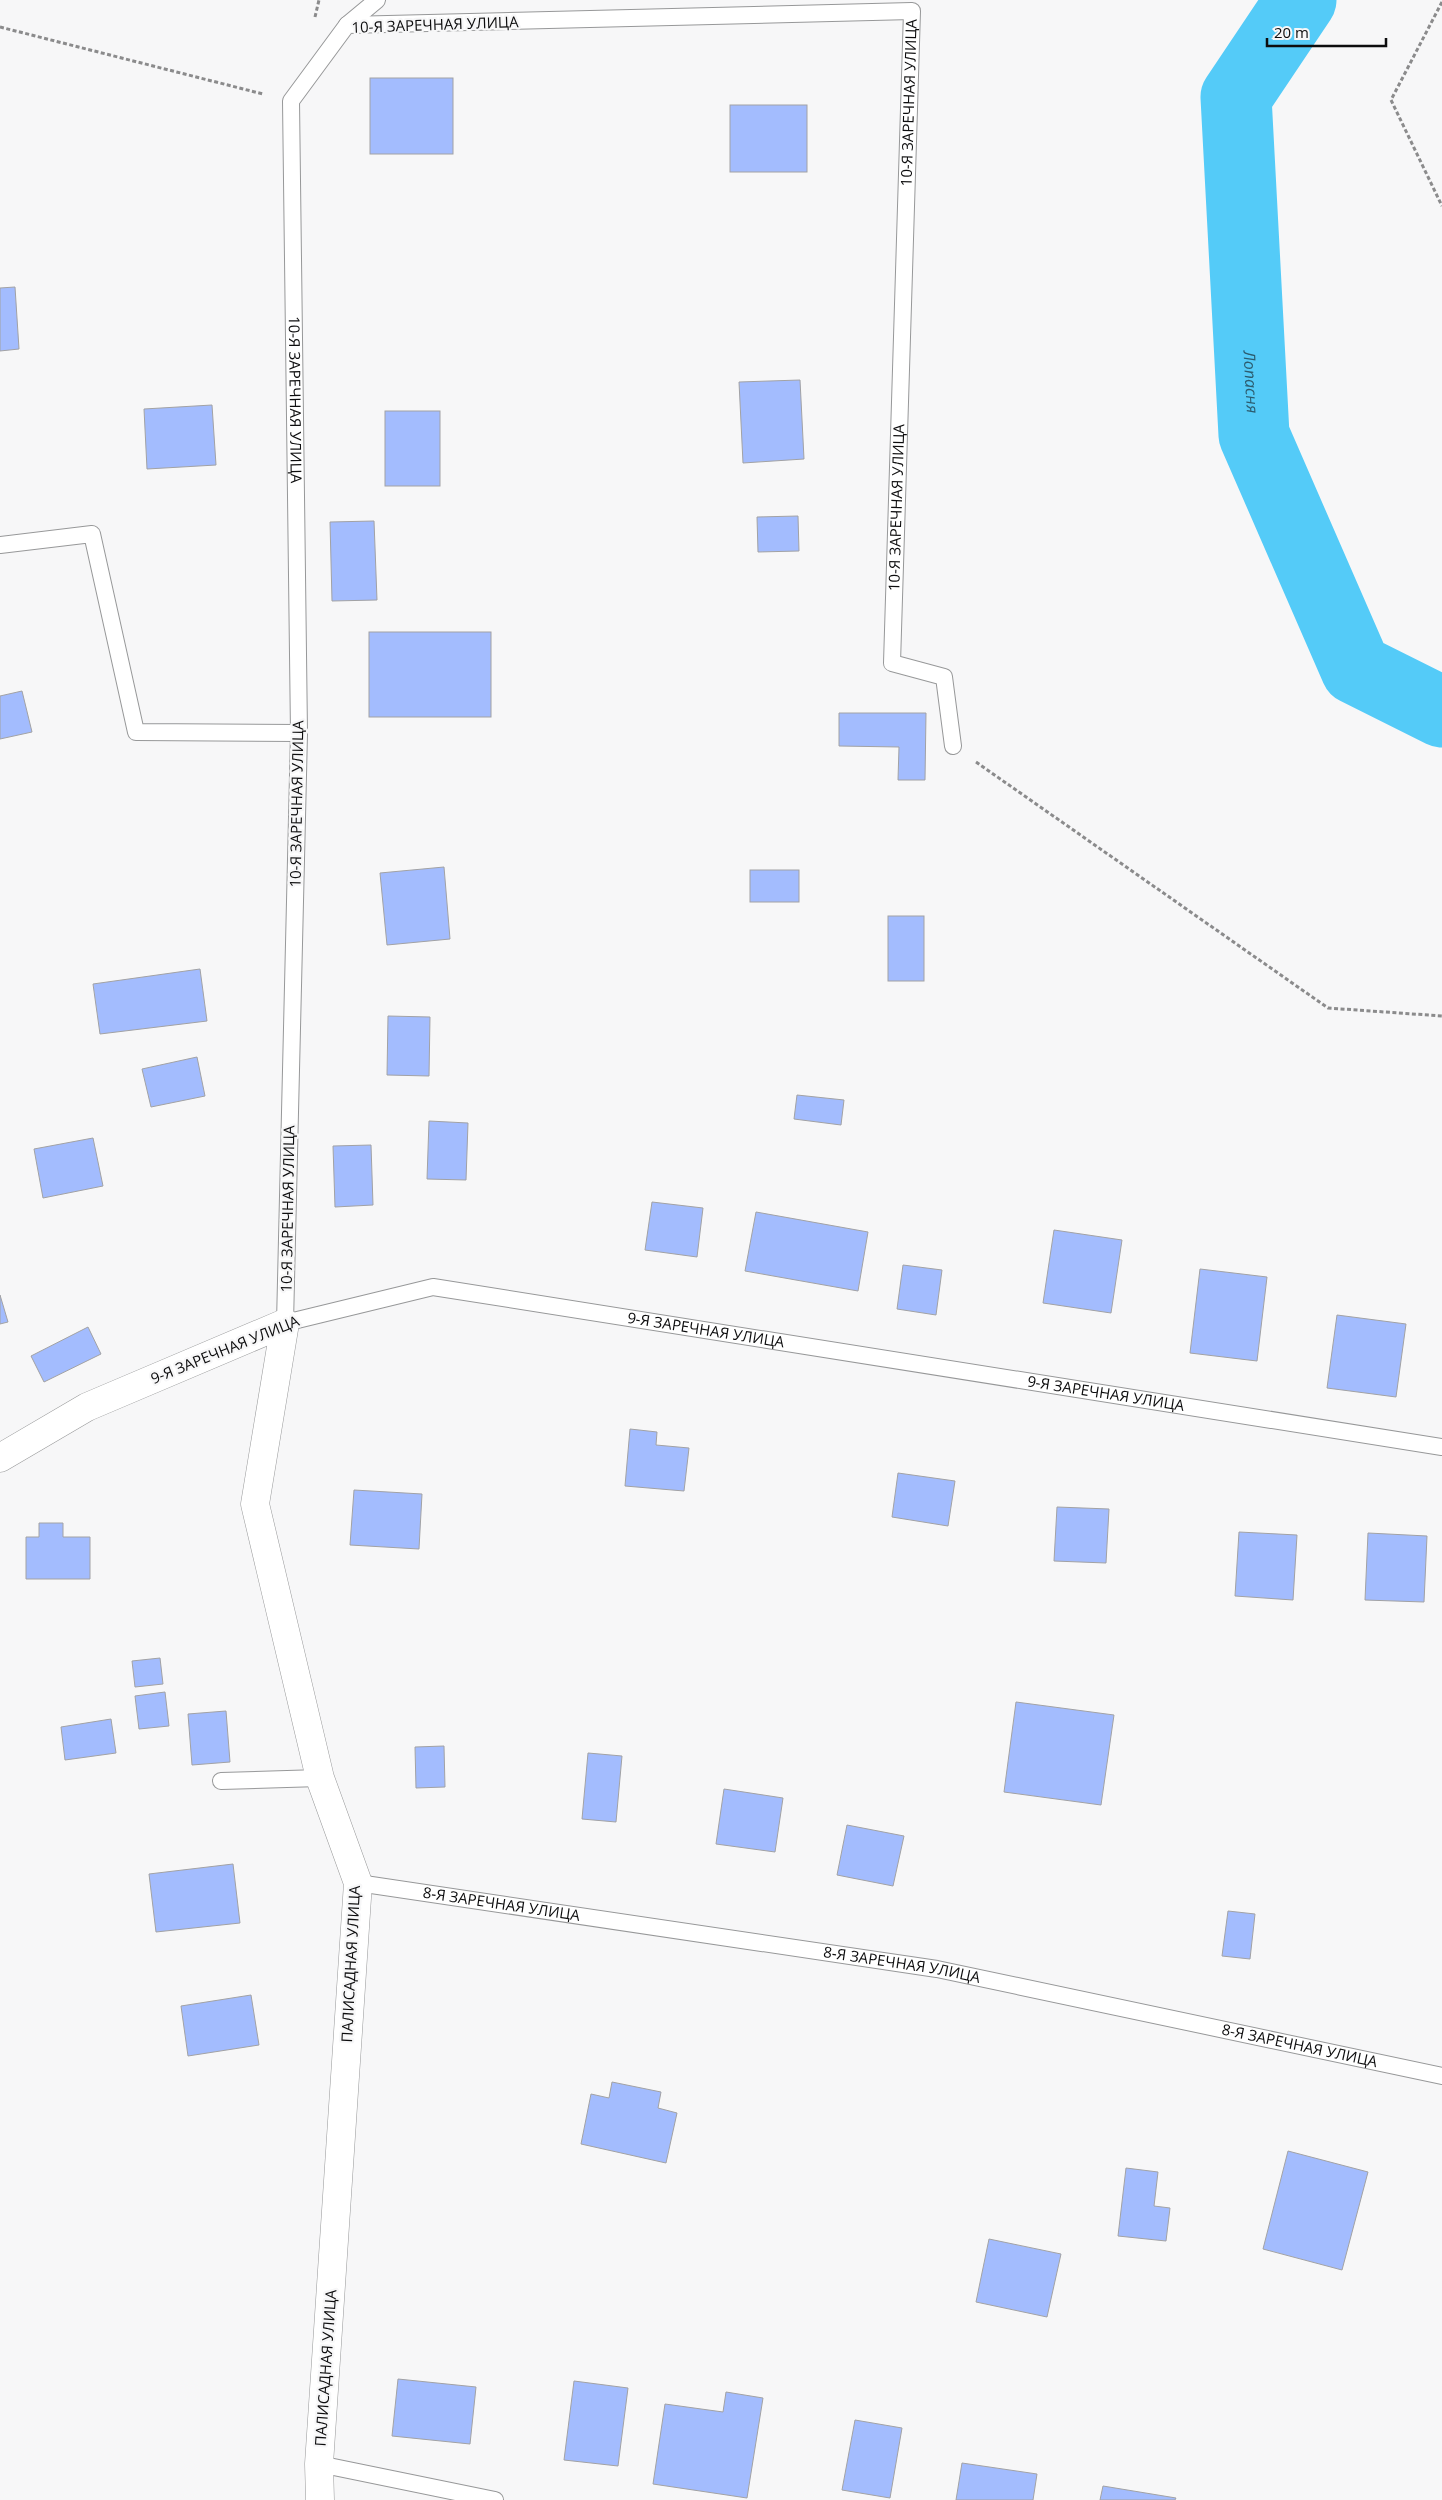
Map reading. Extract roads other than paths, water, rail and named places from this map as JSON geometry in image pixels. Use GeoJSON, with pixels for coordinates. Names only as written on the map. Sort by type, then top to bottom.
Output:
{"type":"FeatureCollection","features":[{"type":"Feature","properties":{"kind":"street","name":"9-Я ЗАРЕЧНАЯ УЛИЦА"},"geometry":{"type":"LineString","coordinates":[[0,1458],[87,1408],[285,1323]]}},
{"type":"Feature","properties":{"kind":"street","name":"ПАЛИСАДНАЯ УЛИЦА"},"geometry":{"type":"LineString","coordinates":[[285,1323],[255,1504],[320,1778],[358,1882],[319,2464],[320,2500]]}},
{"type":"Feature","properties":{"kind":"lane"},"geometry":{"type":"LineString","coordinates":[[347,25],[377,0]]}},
{"type":"Feature","properties":{"kind":"lane","name":"10-Я ЗАРЕЧНАЯ УЛИЦА"},"geometry":{"type":"LineString","coordinates":[[285,1323],[299,733],[291,101],[347,25],[912,6],[892,663],[944,677],[952,746]]}},
{"type":"Feature","properties":{"kind":"lane"},"geometry":{"type":"LineString","coordinates":[[0,545],[92,534],[136,732],[299,733]]}},
{"type":"Feature","properties":{"kind":"lane","name":"9-Я ЗАРЕЧНАЯ УЛИЦА"},"geometry":{"type":"LineString","coordinates":[[285,1323],[433,1287],[1442,1447]]}},
{"type":"Feature","properties":{"kind":"lane"},"geometry":{"type":"LineString","coordinates":[[221,1780],[320,1778]]}},
{"type":"Feature","properties":{"kind":"lane","name":"8-Я ЗАРЕЧНАЯ УЛИЦА"},"geometry":{"type":"LineString","coordinates":[[358,1882],[937,1969],[1442,2076]]}},
{"type":"Feature","properties":{"kind":"lane"},"geometry":{"type":"LineString","coordinates":[[319,2464],[495,2500]]}},
{"type":"Feature","properties":{"kind":"waterway","name":"Лопасня"},"geometry":{"type":"LineString","coordinates":[[1301,0],[1236,97],[1254,435],[1356,669],[1442,712]]}}]}
